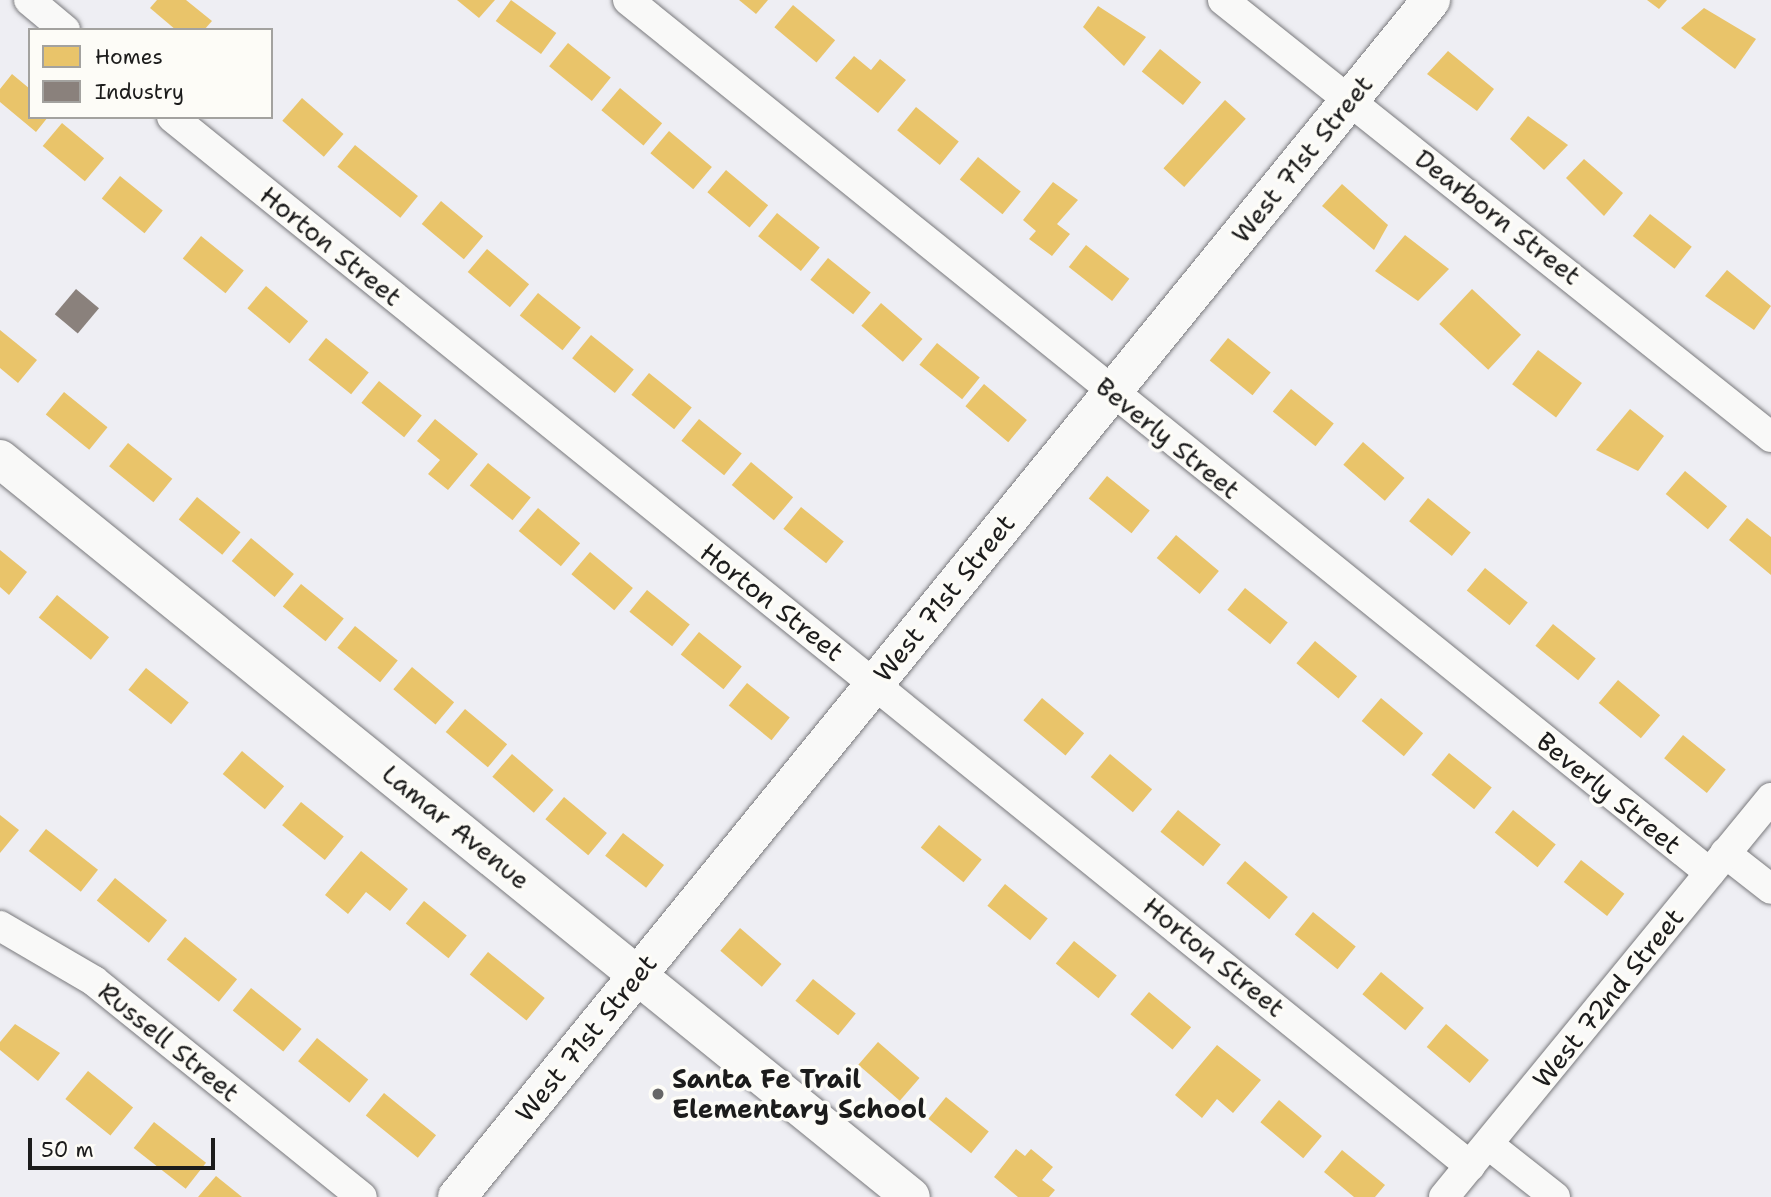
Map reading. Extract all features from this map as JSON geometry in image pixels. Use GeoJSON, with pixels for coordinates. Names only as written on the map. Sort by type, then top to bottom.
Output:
{"type":"FeatureCollection","features":[{"type":"Feature","properties":{"kind":"street"},"geometry":{"type":"LineString","coordinates":[[29,0],[63,28]]}},
{"type":"Feature","properties":{"kind":"street","name":"Beverly Street"},"geometry":{"type":"LineString","coordinates":[[628,0],[1113,391],[1718,863],[1771,889]]}},
{"type":"Feature","properties":{"kind":"street","name":"Dearborn Street"},"geometry":{"type":"LineString","coordinates":[[1223,0],[1771,437]]}},
{"type":"Feature","properties":{"kind":"street","name":"West 71st Street"},"geometry":{"type":"LineString","coordinates":[[457,1197],[1431,0]]}},
{"type":"Feature","properties":{"kind":"street","name":"Horton Street"},"geometry":{"type":"LineString","coordinates":[[174,119],[874,684],[1479,1155],[1555,1197]]}},
{"type":"Feature","properties":{"kind":"street","name":"Lamar Avenue"},"geometry":{"type":"LineString","coordinates":[[0,459],[911,1197]]}},
{"type":"Feature","properties":{"kind":"street","name":"West 72nd Street"},"geometry":{"type":"LineString","coordinates":[[1444,1197],[1771,798]]}},
{"type":"Feature","properties":{"kind":"street","name":"Russell Street"},"geometry":{"type":"LineString","coordinates":[[0,926],[94,981],[362,1197]]}},
{"type":"Feature","properties":{"kind":"building: Homes"},"geometry":{"type":"Polygon","coordinates":[[[157,0],[186,0],[212,21],[206,28],[174,28],[150,8],[157,0]]]}},
{"type":"Feature","properties":{"kind":"building: Homes"},"geometry":{"type":"Polygon","coordinates":[[[457,0],[495,0],[479,18],[457,0]]]}},
{"type":"Feature","properties":{"kind":"building: Homes"},"geometry":{"type":"Polygon","coordinates":[[[511,0],[556,33],[541,54],[496,21],[511,0]]]}},
{"type":"Feature","properties":{"kind":"building: Homes"},"geometry":{"type":"Polygon","coordinates":[[[739,0],[768,0],[756,14],[739,0]]]}},
{"type":"Feature","properties":{"kind":"building: Homes"},"geometry":{"type":"Polygon","coordinates":[[[1647,0],[1667,0],[1659,9],[1647,0]]]}},
{"type":"Feature","properties":{"kind":"building: Homes"},"geometry":{"type":"Polygon","coordinates":[[[793,5],[835,40],[816,63],[774,27],[793,5]]]}},
{"type":"Feature","properties":{"kind":"building: Homes"},"geometry":{"type":"Polygon","coordinates":[[[1098,6],[1146,37],[1124,66],[1083,27],[1098,6]]]}},
{"type":"Feature","properties":{"kind":"building: Homes"},"geometry":{"type":"Polygon","coordinates":[[[1704,8],[1756,39],[1735,69],[1681,28],[1704,8]]]}},
{"type":"Feature","properties":{"kind":"building: Homes"},"geometry":{"type":"Polygon","coordinates":[[[568,43],[611,78],[592,101],[549,66],[568,43]]]}},
{"type":"Feature","properties":{"kind":"building: Homes"},"geometry":{"type":"Polygon","coordinates":[[[1160,49],[1201,82],[1183,105],[1142,72],[1160,49]]]}},
{"type":"Feature","properties":{"kind":"building: Homes"},"geometry":{"type":"Polygon","coordinates":[[[1448,51],[1494,89],[1477,111],[1427,74],[1448,51]]]}},
{"type":"Feature","properties":{"kind":"building: Homes"},"geometry":{"type":"Polygon","coordinates":[[[854,56],[871,70],[880,59],[906,80],[878,113],[835,78],[854,56]]]}},
{"type":"Feature","properties":{"kind":"building: Homes"},"geometry":{"type":"Polygon","coordinates":[[[12,74],[28,87],[28,119],[46,119],[36,132],[0,102],[0,89],[12,74]]]}},
{"type":"Feature","properties":{"kind":"building: Homes"},"geometry":{"type":"Polygon","coordinates":[[[620,88],[662,123],[643,146],[601,110],[620,88]]]}},
{"type":"Feature","properties":{"kind":"building: Homes"},"geometry":{"type":"Polygon","coordinates":[[[302,98],[344,134],[324,157],[282,121],[302,98]]]}},
{"type":"Feature","properties":{"kind":"building: Homes"},"geometry":{"type":"Polygon","coordinates":[[[1225,100],[1246,119],[1184,187],[1163,168],[1225,100]]]}},
{"type":"Feature","properties":{"kind":"building: Homes"},"geometry":{"type":"Polygon","coordinates":[[[916,107],[959,142],[940,165],[897,130],[916,107]]]}},
{"type":"Feature","properties":{"kind":"building: Homes"},"geometry":{"type":"Polygon","coordinates":[[[1528,116],[1568,145],[1544,170],[1510,139],[1528,116]]]}},
{"type":"Feature","properties":{"kind":"building: Homes"},"geometry":{"type":"Polygon","coordinates":[[[62,123],[104,158],[85,181],[43,146],[62,123]]]}},
{"type":"Feature","properties":{"kind":"building: Homes"},"geometry":{"type":"Polygon","coordinates":[[[669,131],[712,167],[693,189],[650,153],[669,131]]]}},
{"type":"Feature","properties":{"kind":"building: Homes"},"geometry":{"type":"Polygon","coordinates":[[[355,145],[418,196],[400,218],[337,167],[355,145]]]}},
{"type":"Feature","properties":{"kind":"building: Homes"},"geometry":{"type":"Polygon","coordinates":[[[978,157],[1021,192],[1002,214],[960,180],[978,157]]]}},
{"type":"Feature","properties":{"kind":"building: Homes"},"geometry":{"type":"Polygon","coordinates":[[[1584,159],[1623,193],[1604,216],[1566,178],[1584,159]]]}},
{"type":"Feature","properties":{"kind":"building: Homes"},"geometry":{"type":"Polygon","coordinates":[[[726,170],[768,205],[749,228],[707,192],[726,170]]]}},
{"type":"Feature","properties":{"kind":"building: Homes"},"geometry":{"type":"Polygon","coordinates":[[[120,176],[163,211],[144,233],[102,199],[120,176]]]}},
{"type":"Feature","properties":{"kind":"building: Homes"},"geometry":{"type":"Polygon","coordinates":[[[1053,182],[1078,200],[1057,224],[1070,234],[1052,256],[1029,239],[1036,231],[1023,220],[1053,182]]]}},
{"type":"Feature","properties":{"kind":"building: Homes"},"geometry":{"type":"Polygon","coordinates":[[[1342,184],[1388,225],[1374,250],[1322,206],[1342,184]]]}},
{"type":"Feature","properties":{"kind":"building: Homes"},"geometry":{"type":"Polygon","coordinates":[[[441,201],[483,236],[464,259],[422,224],[441,201]]]}},
{"type":"Feature","properties":{"kind":"building: Homes"},"geometry":{"type":"Polygon","coordinates":[[[777,213],[820,248],[801,271],[758,236],[777,213]]]}},
{"type":"Feature","properties":{"kind":"building: Homes"},"geometry":{"type":"Polygon","coordinates":[[[1650,214],[1692,247],[1675,269],[1633,236],[1650,214]]]}},
{"type":"Feature","properties":{"kind":"building: Homes"},"geometry":{"type":"Polygon","coordinates":[[[1405,235],[1449,269],[1418,301],[1375,271],[1405,235]]]}},
{"type":"Feature","properties":{"kind":"building: Homes"},"geometry":{"type":"Polygon","coordinates":[[[201,236],[244,271],[225,293],[183,259],[201,236]]]}},
{"type":"Feature","properties":{"kind":"building: Homes"},"geometry":{"type":"Polygon","coordinates":[[[1086,245],[1129,279],[1112,301],[1069,267],[1086,245]]]}},
{"type":"Feature","properties":{"kind":"building: Homes"},"geometry":{"type":"Polygon","coordinates":[[[487,249],[529,284],[510,307],[468,272],[487,249]]]}},
{"type":"Feature","properties":{"kind":"building: Homes"},"geometry":{"type":"Polygon","coordinates":[[[828,258],[871,293],[853,314],[810,280],[828,258]]]}},
{"type":"Feature","properties":{"kind":"building: Homes"},"geometry":{"type":"Polygon","coordinates":[[[1727,270],[1771,306],[1754,330],[1705,296],[1727,270]]]}},
{"type":"Feature","properties":{"kind":"building: Homes"},"geometry":{"type":"Polygon","coordinates":[[[266,286],[308,321],[289,344],[247,308],[266,286]]]}},
{"type":"Feature","properties":{"kind":"building: Homes"},"geometry":{"type":"Polygon","coordinates":[[[1472,289],[1521,335],[1488,370],[1439,324],[1472,289]]]}},
{"type":"Feature","properties":{"kind":"building: Homes"},"geometry":{"type":"Polygon","coordinates":[[[538,293],[581,328],[562,350],[520,316],[538,293]]]}},
{"type":"Feature","properties":{"kind":"building: Homes"},"geometry":{"type":"Polygon","coordinates":[[[881,303],[923,339],[903,362],[861,326],[881,303]]]}},
{"type":"Feature","properties":{"kind":"building: Homes"},"geometry":{"type":"Polygon","coordinates":[[[0,330],[37,360],[18,383],[0,368],[0,330]]]}},
{"type":"Feature","properties":{"kind":"building: Homes"},"geometry":{"type":"Polygon","coordinates":[[[591,335],[634,370],[615,393],[572,358],[591,335]]]}},
{"type":"Feature","properties":{"kind":"building: Homes"},"geometry":{"type":"Polygon","coordinates":[[[326,338],[369,373],[351,394],[308,360],[326,338]]]}},
{"type":"Feature","properties":{"kind":"building: Homes"},"geometry":{"type":"Polygon","coordinates":[[[1228,338],[1271,373],[1252,395],[1210,361],[1228,338]]]}},
{"type":"Feature","properties":{"kind":"building: Homes"},"geometry":{"type":"Polygon","coordinates":[[[937,343],[980,378],[962,399],[919,365],[937,343]]]}},
{"type":"Feature","properties":{"kind":"building: Homes"},"geometry":{"type":"Polygon","coordinates":[[[1538,350],[1582,383],[1556,417],[1512,384],[1538,350]]]}},
{"type":"Feature","properties":{"kind":"building: Homes"},"geometry":{"type":"Polygon","coordinates":[[[649,373],[692,408],[674,429],[631,395],[649,373]]]}},
{"type":"Feature","properties":{"kind":"building: Homes"},"geometry":{"type":"Polygon","coordinates":[[[379,381],[422,416],[404,437],[361,403],[379,381]]]}},
{"type":"Feature","properties":{"kind":"building: Homes"},"geometry":{"type":"Polygon","coordinates":[[[984,384],[1027,420],[1008,442],[965,406],[984,384]]]}},
{"type":"Feature","properties":{"kind":"building: Homes"},"geometry":{"type":"Polygon","coordinates":[[[1291,389],[1334,424],[1315,446],[1273,412],[1291,389]]]}},
{"type":"Feature","properties":{"kind":"building: Homes"},"geometry":{"type":"Polygon","coordinates":[[[64,392],[108,427],[89,450],[46,415],[64,392]]]}},
{"type":"Feature","properties":{"kind":"building: Homes"},"geometry":{"type":"Polygon","coordinates":[[[1630,409],[1664,436],[1638,471],[1596,450],[1630,409]]]}},
{"type":"Feature","properties":{"kind":"building: Homes"},"geometry":{"type":"Polygon","coordinates":[[[435,419],[478,454],[448,490],[428,474],[440,460],[417,441],[435,419]]]}},
{"type":"Feature","properties":{"kind":"building: Homes"},"geometry":{"type":"Polygon","coordinates":[[[699,419],[742,454],[724,475],[681,441],[699,419]]]}},
{"type":"Feature","properties":{"kind":"building: Homes"},"geometry":{"type":"Polygon","coordinates":[[[1363,442],[1405,478],[1385,501],[1343,465],[1363,442]]]}},
{"type":"Feature","properties":{"kind":"building: Homes"},"geometry":{"type":"Polygon","coordinates":[[[128,443],[172,479],[153,502],[109,466],[128,443]]]}},
{"type":"Feature","properties":{"kind":"building: Homes"},"geometry":{"type":"Polygon","coordinates":[[[751,462],[793,497],[774,520],[732,485],[751,462]]]}},
{"type":"Feature","properties":{"kind":"building: Homes"},"geometry":{"type":"Polygon","coordinates":[[[488,463],[531,498],[512,520],[470,486],[488,463]]]}},
{"type":"Feature","properties":{"kind":"building: Homes"},"geometry":{"type":"Polygon","coordinates":[[[1685,471],[1727,506],[1708,529],[1666,494],[1685,471]]]}},
{"type":"Feature","properties":{"kind":"building: Homes"},"geometry":{"type":"Polygon","coordinates":[[[1107,476],[1150,511],[1131,533],[1089,499],[1107,476]]]}},
{"type":"Feature","properties":{"kind":"building: Homes"},"geometry":{"type":"Polygon","coordinates":[[[197,497],[241,532],[222,555],[179,520],[197,497]]]}},
{"type":"Feature","properties":{"kind":"building: Homes"},"geometry":{"type":"Polygon","coordinates":[[[1428,498],[1471,533],[1452,556],[1409,521],[1428,498]]]}},
{"type":"Feature","properties":{"kind":"building: Homes"},"geometry":{"type":"Polygon","coordinates":[[[801,507],[844,542],[826,563],[783,529],[801,507]]]}},
{"type":"Feature","properties":{"kind":"building: Homes"},"geometry":{"type":"Polygon","coordinates":[[[538,508],[580,543],[561,566],[519,531],[538,508]]]}},
{"type":"Feature","properties":{"kind":"building: Homes"},"geometry":{"type":"Polygon","coordinates":[[[1747,518],[1771,537],[1771,575],[1729,540],[1747,518]]]}},
{"type":"Feature","properties":{"kind":"building: Homes"},"geometry":{"type":"Polygon","coordinates":[[[1176,535],[1219,571],[1200,594],[1157,558],[1176,535]]]}},
{"type":"Feature","properties":{"kind":"building: Homes"},"geometry":{"type":"Polygon","coordinates":[[[251,538],[294,574],[275,597],[232,561],[251,538]]]}},
{"type":"Feature","properties":{"kind":"building: Homes"},"geometry":{"type":"Polygon","coordinates":[[[0,550],[27,572],[9,595],[0,587],[0,550]]]}},
{"type":"Feature","properties":{"kind":"building: Homes"},"geometry":{"type":"Polygon","coordinates":[[[590,552],[633,588],[614,610],[571,574],[590,552]]]}},
{"type":"Feature","properties":{"kind":"building: Homes"},"geometry":{"type":"Polygon","coordinates":[[[1485,568],[1528,603],[1509,625],[1467,591],[1485,568]]]}},
{"type":"Feature","properties":{"kind":"building: Homes"},"geometry":{"type":"Polygon","coordinates":[[[301,584],[344,619],[325,641],[283,607],[301,584]]]}},
{"type":"Feature","properties":{"kind":"building: Homes"},"geometry":{"type":"Polygon","coordinates":[[[1245,588],[1288,623],[1270,644],[1227,610],[1245,588]]]}},
{"type":"Feature","properties":{"kind":"building: Homes"},"geometry":{"type":"Polygon","coordinates":[[[647,590],[690,625],[672,646],[629,612],[647,590]]]}},
{"type":"Feature","properties":{"kind":"building: Homes"},"geometry":{"type":"Polygon","coordinates":[[[57,595],[109,637],[91,660],[39,618],[57,595]]]}},
{"type":"Feature","properties":{"kind":"building: Homes"},"geometry":{"type":"Polygon","coordinates":[[[1553,624],[1596,659],[1578,680],[1535,646],[1553,624]]]}},
{"type":"Feature","properties":{"kind":"building: Homes"},"geometry":{"type":"Polygon","coordinates":[[[355,626],[398,661],[380,682],[337,648],[355,626]]]}},
{"type":"Feature","properties":{"kind":"building: Homes"},"geometry":{"type":"Polygon","coordinates":[[[699,632],[742,667],[723,689],[681,655],[699,632]]]}},
{"type":"Feature","properties":{"kind":"building: Homes"},"geometry":{"type":"Polygon","coordinates":[[[1315,641],[1357,676],[1338,699],[1296,663],[1315,641]]]}},
{"type":"Feature","properties":{"kind":"building: Homes"},"geometry":{"type":"Polygon","coordinates":[[[412,667],[454,702],[435,725],[393,689],[412,667]]]}},
{"type":"Feature","properties":{"kind":"building: Homes"},"geometry":{"type":"Polygon","coordinates":[[[146,668],[189,703],[171,724],[128,690],[146,668]]]}},
{"type":"Feature","properties":{"kind":"building: Homes"},"geometry":{"type":"Polygon","coordinates":[[[1618,680],[1660,715],[1641,738],[1599,703],[1618,680]]]}},
{"type":"Feature","properties":{"kind":"building: Homes"},"geometry":{"type":"Polygon","coordinates":[[[747,683],[790,718],[771,740],[729,706],[747,683]]]}},
{"type":"Feature","properties":{"kind":"building: Homes"},"geometry":{"type":"Polygon","coordinates":[[[1042,698],[1084,733],[1065,756],[1023,720],[1042,698]]]}},
{"type":"Feature","properties":{"kind":"building: Homes"},"geometry":{"type":"Polygon","coordinates":[[[1381,698],[1423,733],[1404,756],[1362,721],[1381,698]]]}},
{"type":"Feature","properties":{"kind":"building: Homes"},"geometry":{"type":"Polygon","coordinates":[[[465,709],[507,744],[488,767],[446,732],[465,709]]]}},
{"type":"Feature","properties":{"kind":"building: Homes"},"geometry":{"type":"Polygon","coordinates":[[[1683,735],[1726,770],[1707,793],[1664,758],[1683,735]]]}},
{"type":"Feature","properties":{"kind":"building: Homes"},"geometry":{"type":"Polygon","coordinates":[[[242,751],[284,786],[265,809],[223,774],[242,751]]]}},
{"type":"Feature","properties":{"kind":"building: Homes"},"geometry":{"type":"Polygon","coordinates":[[[1449,753],[1492,788],[1474,809],[1431,775],[1449,753]]]}},
{"type":"Feature","properties":{"kind":"building: Homes"},"geometry":{"type":"Polygon","coordinates":[[[512,754],[554,790],[534,813],[492,777],[512,754]]]}},
{"type":"Feature","properties":{"kind":"building: Homes"},"geometry":{"type":"Polygon","coordinates":[[[1110,754],[1152,789],[1133,812],[1091,777],[1110,754]]]}},
{"type":"Feature","properties":{"kind":"building: Homes"},"geometry":{"type":"Polygon","coordinates":[[[564,797],[607,833],[588,855],[545,819],[564,797]]]}},
{"type":"Feature","properties":{"kind":"building: Homes"},"geometry":{"type":"Polygon","coordinates":[[[301,802],[344,837],[325,860],[282,825],[301,802]]]}},
{"type":"Feature","properties":{"kind":"building: Homes"},"geometry":{"type":"Polygon","coordinates":[[[1178,810],[1221,845],[1203,866],[1160,832],[1178,810]]]}},
{"type":"Feature","properties":{"kind":"building: Homes"},"geometry":{"type":"Polygon","coordinates":[[[1513,810],[1556,845],[1537,867],[1495,833],[1513,810]]]}},
{"type":"Feature","properties":{"kind":"building: Homes"},"geometry":{"type":"Polygon","coordinates":[[[0,815],[19,830],[0,853],[0,815]]]}},
{"type":"Feature","properties":{"kind":"building: Homes"},"geometry":{"type":"Polygon","coordinates":[[[939,825],[982,860],[963,882],[921,848],[939,825]]]}},
{"type":"Feature","properties":{"kind":"building: Homes"},"geometry":{"type":"Polygon","coordinates":[[[46,829],[98,870],[81,892],[29,851],[46,829]]]}},
{"type":"Feature","properties":{"kind":"building: Homes"},"geometry":{"type":"Polygon","coordinates":[[[623,833],[664,865],[646,888],[605,856],[623,833]]]}},
{"type":"Feature","properties":{"kind":"building: Homes"},"geometry":{"type":"Polygon","coordinates":[[[361,851],[408,889],[390,911],[366,892],[348,914],[325,895],[361,851]]]}},
{"type":"Feature","properties":{"kind":"building: Homes"},"geometry":{"type":"Polygon","coordinates":[[[1581,860],[1624,894],[1607,916],[1564,882],[1581,860]]]}},
{"type":"Feature","properties":{"kind":"building: Homes"},"geometry":{"type":"Polygon","coordinates":[[[1245,861],[1288,897],[1269,919],[1226,883],[1245,861]]]}},
{"type":"Feature","properties":{"kind":"building: Homes"},"geometry":{"type":"Polygon","coordinates":[[[115,878],[167,920],[149,943],[97,901],[115,878]]]}},
{"type":"Feature","properties":{"kind":"building: Homes"},"geometry":{"type":"Polygon","coordinates":[[[1005,884],[1048,919],[1030,940],[987,906],[1005,884]]]}},
{"type":"Feature","properties":{"kind":"building: Homes"},"geometry":{"type":"Polygon","coordinates":[[[424,901],[467,936],[448,958],[406,924],[424,901]]]}},
{"type":"Feature","properties":{"kind":"building: Homes"},"geometry":{"type":"Polygon","coordinates":[[[1313,912],[1356,947],[1337,969],[1295,935],[1313,912]]]}},
{"type":"Feature","properties":{"kind":"building: Homes"},"geometry":{"type":"Polygon","coordinates":[[[740,928],[782,964],[762,987],[720,951],[740,928]]]}},
{"type":"Feature","properties":{"kind":"building: Homes"},"geometry":{"type":"Polygon","coordinates":[[[185,937],[237,979],[219,1002],[167,960],[185,937]]]}},
{"type":"Feature","properties":{"kind":"building: Homes"},"geometry":{"type":"Polygon","coordinates":[[[1074,941],[1117,976],[1098,998],[1056,964],[1074,941]]]}},
{"type":"Feature","properties":{"kind":"building: Homes"},"geometry":{"type":"Polygon","coordinates":[[[488,952],[545,998],[526,1020],[470,975],[488,952]]]}},
{"type":"Feature","properties":{"kind":"building: Homes"},"geometry":{"type":"Polygon","coordinates":[[[1381,972],[1424,1008],[1405,1030],[1362,994],[1381,972]]]}},
{"type":"Feature","properties":{"kind":"building: Homes"},"geometry":{"type":"Polygon","coordinates":[[[813,979],[856,1014],[838,1035],[795,1001],[813,979]]]}},
{"type":"Feature","properties":{"kind":"building: Homes"},"geometry":{"type":"Polygon","coordinates":[[[251,988],[302,1029],[283,1051],[233,1011],[251,988]]]}},
{"type":"Feature","properties":{"kind":"building: Homes"},"geometry":{"type":"Polygon","coordinates":[[[1149,992],[1191,1027],[1172,1050],[1130,1014],[1149,992]]]}},
{"type":"Feature","properties":{"kind":"building: Homes"},"geometry":{"type":"Polygon","coordinates":[[[15,1024],[60,1053],[38,1081],[0,1050],[0,1042],[15,1024]]]}},
{"type":"Feature","properties":{"kind":"building: Homes"},"geometry":{"type":"Polygon","coordinates":[[[1446,1024],[1489,1060],[1470,1083],[1427,1047],[1446,1024]]]}},
{"type":"Feature","properties":{"kind":"building: Homes"},"geometry":{"type":"Polygon","coordinates":[[[317,1038],[368,1080],[349,1103],[298,1061],[317,1038]]]}},
{"type":"Feature","properties":{"kind":"building: Homes"},"geometry":{"type":"Polygon","coordinates":[[[878,1042],[920,1078],[900,1101],[858,1065],[878,1042]]]}},
{"type":"Feature","properties":{"kind":"building: Homes"},"geometry":{"type":"Polygon","coordinates":[[[1217,1045],[1261,1080],[1233,1113],[1217,1099],[1202,1118],[1175,1095],[1217,1045]]]}},
{"type":"Feature","properties":{"kind":"building: Homes"},"geometry":{"type":"Polygon","coordinates":[[[88,1071],[133,1108],[110,1135],[65,1099],[88,1071]]]}},
{"type":"Feature","properties":{"kind":"building: Homes"},"geometry":{"type":"Polygon","coordinates":[[[384,1093],[436,1135],[418,1158],[366,1116],[384,1093]]]}},
{"type":"Feature","properties":{"kind":"building: Homes"},"geometry":{"type":"Polygon","coordinates":[[[946,1097],[989,1132],[971,1153],[928,1119],[946,1097]]]}},
{"type":"Feature","properties":{"kind":"building: Homes"},"geometry":{"type":"Polygon","coordinates":[[[1279,1100],[1322,1136],[1303,1158],[1260,1122],[1279,1100]]]}},
{"type":"Feature","properties":{"kind":"building: Homes"},"geometry":{"type":"Polygon","coordinates":[[[154,1122],[206,1163],[186,1189],[134,1148],[154,1122]]]}},
{"type":"Feature","properties":{"kind":"building: Homes"},"geometry":{"type":"Polygon","coordinates":[[[1016,1149],[1025,1156],[1031,1149],[1053,1167],[1042,1180],[1055,1190],[1049,1197],[1018,1197],[994,1177],[1016,1149]]]}},
{"type":"Feature","properties":{"kind":"building: Homes"},"geometry":{"type":"Polygon","coordinates":[[[1342,1150],[1385,1185],[1375,1197],[1354,1197],[1324,1172],[1342,1150]]]}},
{"type":"Feature","properties":{"kind":"building: Homes"},"geometry":{"type":"Polygon","coordinates":[[[216,1176],[242,1197],[198,1197],[216,1176]]]}},
{"type":"Feature","properties":{"kind":"building: Industry"},"geometry":{"type":"Polygon","coordinates":[[[76,289],[99,308],[78,334],[55,314],[76,289]]]}},
{"type":"Feature","properties":{"kind":"place","name":"Santa Fe Trail Elementary School"},"geometry":{"type":"Point","coordinates":[658,1094]}}]}
